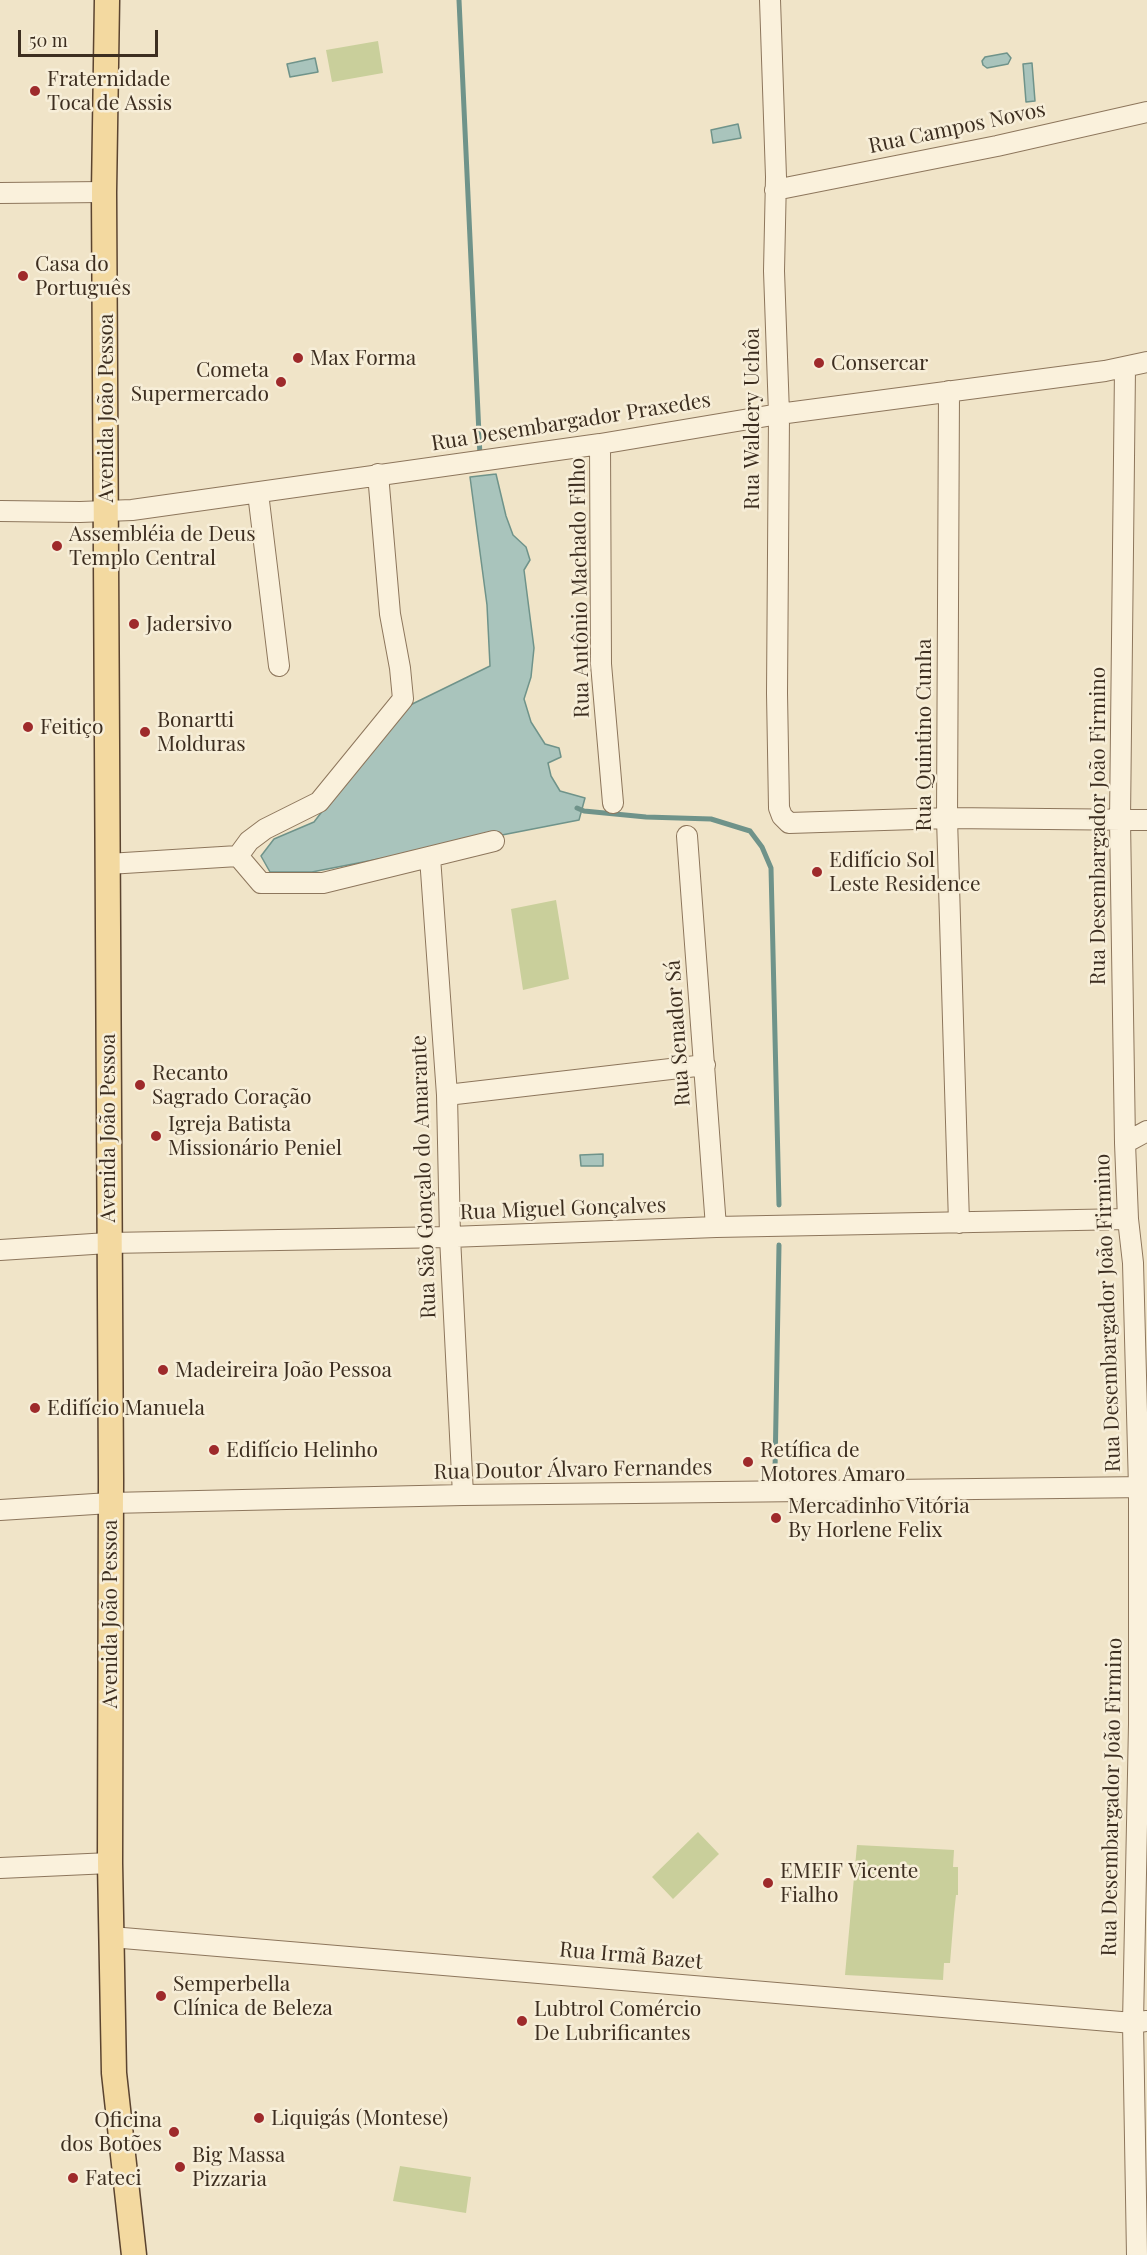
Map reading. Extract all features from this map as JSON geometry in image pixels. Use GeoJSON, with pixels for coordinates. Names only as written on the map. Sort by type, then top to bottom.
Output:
{"type":"FeatureCollection","features":[{"type":"Feature","properties":{"kind":"main road","name":"Avenida João Pessoa"},"geometry":{"type":"LineString","coordinates":[[106,0],[104,192],[110,1863],[114,2073],[134,2255]]}},
{"type":"Feature","properties":{"kind":"street","name":"Rua Waldery Uchôa"},"geometry":{"type":"LineString","coordinates":[[770,0],[776,190],[774,272],[779,414],[777,693],[779,808],[789,823],[947,818]]}},
{"type":"Feature","properties":{"kind":"street","name":"Rua Campos Novos"},"geometry":{"type":"LineString","coordinates":[[776,190],[996,146],[1147,112]]}},
{"type":"Feature","properties":{"kind":"street"},"geometry":{"type":"LineString","coordinates":[[0,193],[104,192]]}},
{"type":"Feature","properties":{"kind":"street","name":"Rua Desembargador Praxedes"},"geometry":{"type":"LineString","coordinates":[[0,511],[132,510],[600,444],[779,414],[1125,368],[1147,362]]}},
{"type":"Feature","properties":{"kind":"street","name":"Rua Desembargador João Firmino"},"geometry":{"type":"LineString","coordinates":[[1125,368],[1120,820],[1125,1143],[1128,1219],[1140,1262],[1143,1487],[1143,1724],[1137,2255]]}},
{"type":"Feature","properties":{"kind":"street","name":"Rua Quintino Cunha"},"geometry":{"type":"LineString","coordinates":[[949,391],[947,818],[959,1223]]}},
{"type":"Feature","properties":{"kind":"street","name":"Rua Antônio Machado Filho"},"geometry":{"type":"LineString","coordinates":[[600,444],[601,664],[613,803]]}},
{"type":"Feature","properties":{"kind":"street"},"geometry":{"type":"LineString","coordinates":[[238,856],[249,841],[265,829],[320,802],[403,699],[390,614],[378,474]]}},
{"type":"Feature","properties":{"kind":"street"},"geometry":{"type":"LineString","coordinates":[[258,493],[279,666]]}},
{"type":"Feature","properties":{"kind":"street"},"geometry":{"type":"LineString","coordinates":[[947,818],[1147,820]]}},
{"type":"Feature","properties":{"kind":"street","name":"Rua Senador Sá"},"geometry":{"type":"LineString","coordinates":[[687,836],[716,1227]]}},
{"type":"Feature","properties":{"kind":"street"},"geometry":{"type":"LineString","coordinates":[[238,856],[261,883],[323,883],[494,841]]}},
{"type":"Feature","properties":{"kind":"street"},"geometry":{"type":"LineString","coordinates":[[108,864],[238,856]]}},
{"type":"Feature","properties":{"kind":"street","name":"Rua São Gonçalo do Amarante"},"geometry":{"type":"LineString","coordinates":[[430,857],[447,1095],[450,1237],[463,1495]]}},
{"type":"Feature","properties":{"kind":"street"},"geometry":{"type":"LineString","coordinates":[[447,1095],[705,1065]]}},
{"type":"Feature","properties":{"kind":"street"},"geometry":{"type":"LineString","coordinates":[[1125,1143],[1147,1131]]}},
{"type":"Feature","properties":{"kind":"street","name":"Rua Miguel Gonçalves"},"geometry":{"type":"LineString","coordinates":[[0,1250],[108,1243],[450,1237],[716,1227],[1128,1219]]}},
{"type":"Feature","properties":{"kind":"street","name":"Rua Doutor Álvaro Fernandes"},"geometry":{"type":"LineString","coordinates":[[0,1510],[110,1503],[463,1495],[1143,1487]]}},
{"type":"Feature","properties":{"kind":"street"},"geometry":{"type":"LineString","coordinates":[[0,1868],[110,1863]]}},
{"type":"Feature","properties":{"kind":"street","name":"Rua Irmã Bazet"},"geometry":{"type":"LineString","coordinates":[[111,1937],[1140,2022]]}},
{"type":"Feature","properties":{"kind":"green space"},"geometry":{"type":"Polygon","coordinates":[[[378,41],[383,73],[332,82],[326,50],[378,41]]]}},
{"type":"Feature","properties":{"kind":"green space"},"geometry":{"type":"Polygon","coordinates":[[[556,900],[569,979],[523,990],[511,909],[556,900]]]}},
{"type":"Feature","properties":{"kind":"green space"},"geometry":{"type":"Polygon","coordinates":[[[698,1832],[719,1854],[673,1899],[652,1877],[698,1832]]]}},
{"type":"Feature","properties":{"kind":"green space"},"geometry":{"type":"Polygon","coordinates":[[[857,1845],[954,1850],[953,1867],[958,1867],[958,1895],[956,1895],[950,1963],[944,1963],[943,1980],[845,1975],[857,1845]]]}},
{"type":"Feature","properties":{"kind":"green space"},"geometry":{"type":"Polygon","coordinates":[[[400,2166],[471,2177],[466,2213],[393,2201],[400,2166]]]}},
{"type":"Feature","properties":{"kind":"water"},"geometry":{"type":"Polygon","coordinates":[[[1007,53],[1011,58],[1008,64],[987,68],[983,65],[982,61],[985,57],[1007,53]]]}},
{"type":"Feature","properties":{"kind":"water"},"geometry":{"type":"Polygon","coordinates":[[[315,58],[318,72],[290,77],[287,64],[315,58]]]}},
{"type":"Feature","properties":{"kind":"water"},"geometry":{"type":"Polygon","coordinates":[[[1032,63],[1035,101],[1026,102],[1023,64],[1032,63]]]}},
{"type":"Feature","properties":{"kind":"water"},"geometry":{"type":"Polygon","coordinates":[[[738,124],[741,138],[713,143],[711,130],[738,124]]]}},
{"type":"Feature","properties":{"kind":"water"},"geometry":{"type":"Polygon","coordinates":[[[496,474],[513,535],[526,547],[530,560],[524,570],[534,648],[531,677],[524,699],[531,722],[545,744],[559,748],[561,757],[548,763],[551,776],[560,791],[585,798],[579,820],[312,872],[270,872],[261,856],[274,839],[314,822],[400,710],[490,666],[487,605],[470,477],[496,474]]]}},
{"type":"Feature","properties":{"kind":"water"},"geometry":{"type":"Polygon","coordinates":[[[603,1154],[603,1166],[581,1166],[580,1155],[603,1154]]]}},
{"type":"Feature","properties":{"kind":"waterway"},"geometry":{"type":"LineString","coordinates":[[459,0],[480,456]]}},
{"type":"Feature","properties":{"kind":"waterway"},"geometry":{"type":"LineString","coordinates":[[577,808],[584,811],[646,817],[711,819],[750,831],[762,847],[771,868],[779,1205]]}},
{"type":"Feature","properties":{"kind":"waterway"},"geometry":{"type":"LineString","coordinates":[[775,1471],[779,1245]]}},
{"type":"Feature","properties":{"kind":"place","name":"Fraternidade Toca de Assis"},"geometry":{"type":"Point","coordinates":[35,91]}},
{"type":"Feature","properties":{"kind":"place","name":"Casa do Português"},"geometry":{"type":"Point","coordinates":[23,276]}},
{"type":"Feature","properties":{"kind":"place","name":"Max Forma"},"geometry":{"type":"Point","coordinates":[298,358]}},
{"type":"Feature","properties":{"kind":"place","name":"Consercar"},"geometry":{"type":"Point","coordinates":[819,363]}},
{"type":"Feature","properties":{"kind":"place","name":"Cometa Supermercado"},"geometry":{"type":"Point","coordinates":[281,382]}},
{"type":"Feature","properties":{"kind":"place","name":"Assembléia de Deus Templo Central"},"geometry":{"type":"Point","coordinates":[57,546]}},
{"type":"Feature","properties":{"kind":"place","name":"Jadersivo"},"geometry":{"type":"Point","coordinates":[134,624]}},
{"type":"Feature","properties":{"kind":"place","name":"Feitiço"},"geometry":{"type":"Point","coordinates":[28,727]}},
{"type":"Feature","properties":{"kind":"place","name":"Bonartti Molduras"},"geometry":{"type":"Point","coordinates":[145,732]}},
{"type":"Feature","properties":{"kind":"place","name":"Edifício Sol Leste Residence"},"geometry":{"type":"Point","coordinates":[817,872]}},
{"type":"Feature","properties":{"kind":"place","name":"Recanto Sagrado Coração"},"geometry":{"type":"Point","coordinates":[140,1085]}},
{"type":"Feature","properties":{"kind":"place","name":"Igreja Batista Missionário Peniel"},"geometry":{"type":"Point","coordinates":[156,1136]}},
{"type":"Feature","properties":{"kind":"place","name":"Madeireira João Pessoa"},"geometry":{"type":"Point","coordinates":[163,1370]}},
{"type":"Feature","properties":{"kind":"place","name":"Edifício Manuela"},"geometry":{"type":"Point","coordinates":[35,1408]}},
{"type":"Feature","properties":{"kind":"place","name":"Edifício Helinho"},"geometry":{"type":"Point","coordinates":[214,1450]}},
{"type":"Feature","properties":{"kind":"place","name":"Retífica de Motores Amaro"},"geometry":{"type":"Point","coordinates":[748,1462]}},
{"type":"Feature","properties":{"kind":"place","name":"Mercadinho Vitória By Horlene Felix"},"geometry":{"type":"Point","coordinates":[776,1518]}},
{"type":"Feature","properties":{"kind":"place","name":"EMEIF Vicente Fialho"},"geometry":{"type":"Point","coordinates":[768,1883]}},
{"type":"Feature","properties":{"kind":"place","name":"Semperbella Clínica de Beleza"},"geometry":{"type":"Point","coordinates":[161,1996]}},
{"type":"Feature","properties":{"kind":"place","name":"Lubtrol Comércio De Lubrificantes"},"geometry":{"type":"Point","coordinates":[522,2021]}},
{"type":"Feature","properties":{"kind":"place","name":"Liquigás (Montese)"},"geometry":{"type":"Point","coordinates":[259,2118]}},
{"type":"Feature","properties":{"kind":"place","name":"Oficina dos Botões"},"geometry":{"type":"Point","coordinates":[174,2132]}},
{"type":"Feature","properties":{"kind":"place","name":"Big Massa Pizzaria"},"geometry":{"type":"Point","coordinates":[180,2167]}},
{"type":"Feature","properties":{"kind":"place","name":"Fateci"},"geometry":{"type":"Point","coordinates":[73,2178]}}]}
